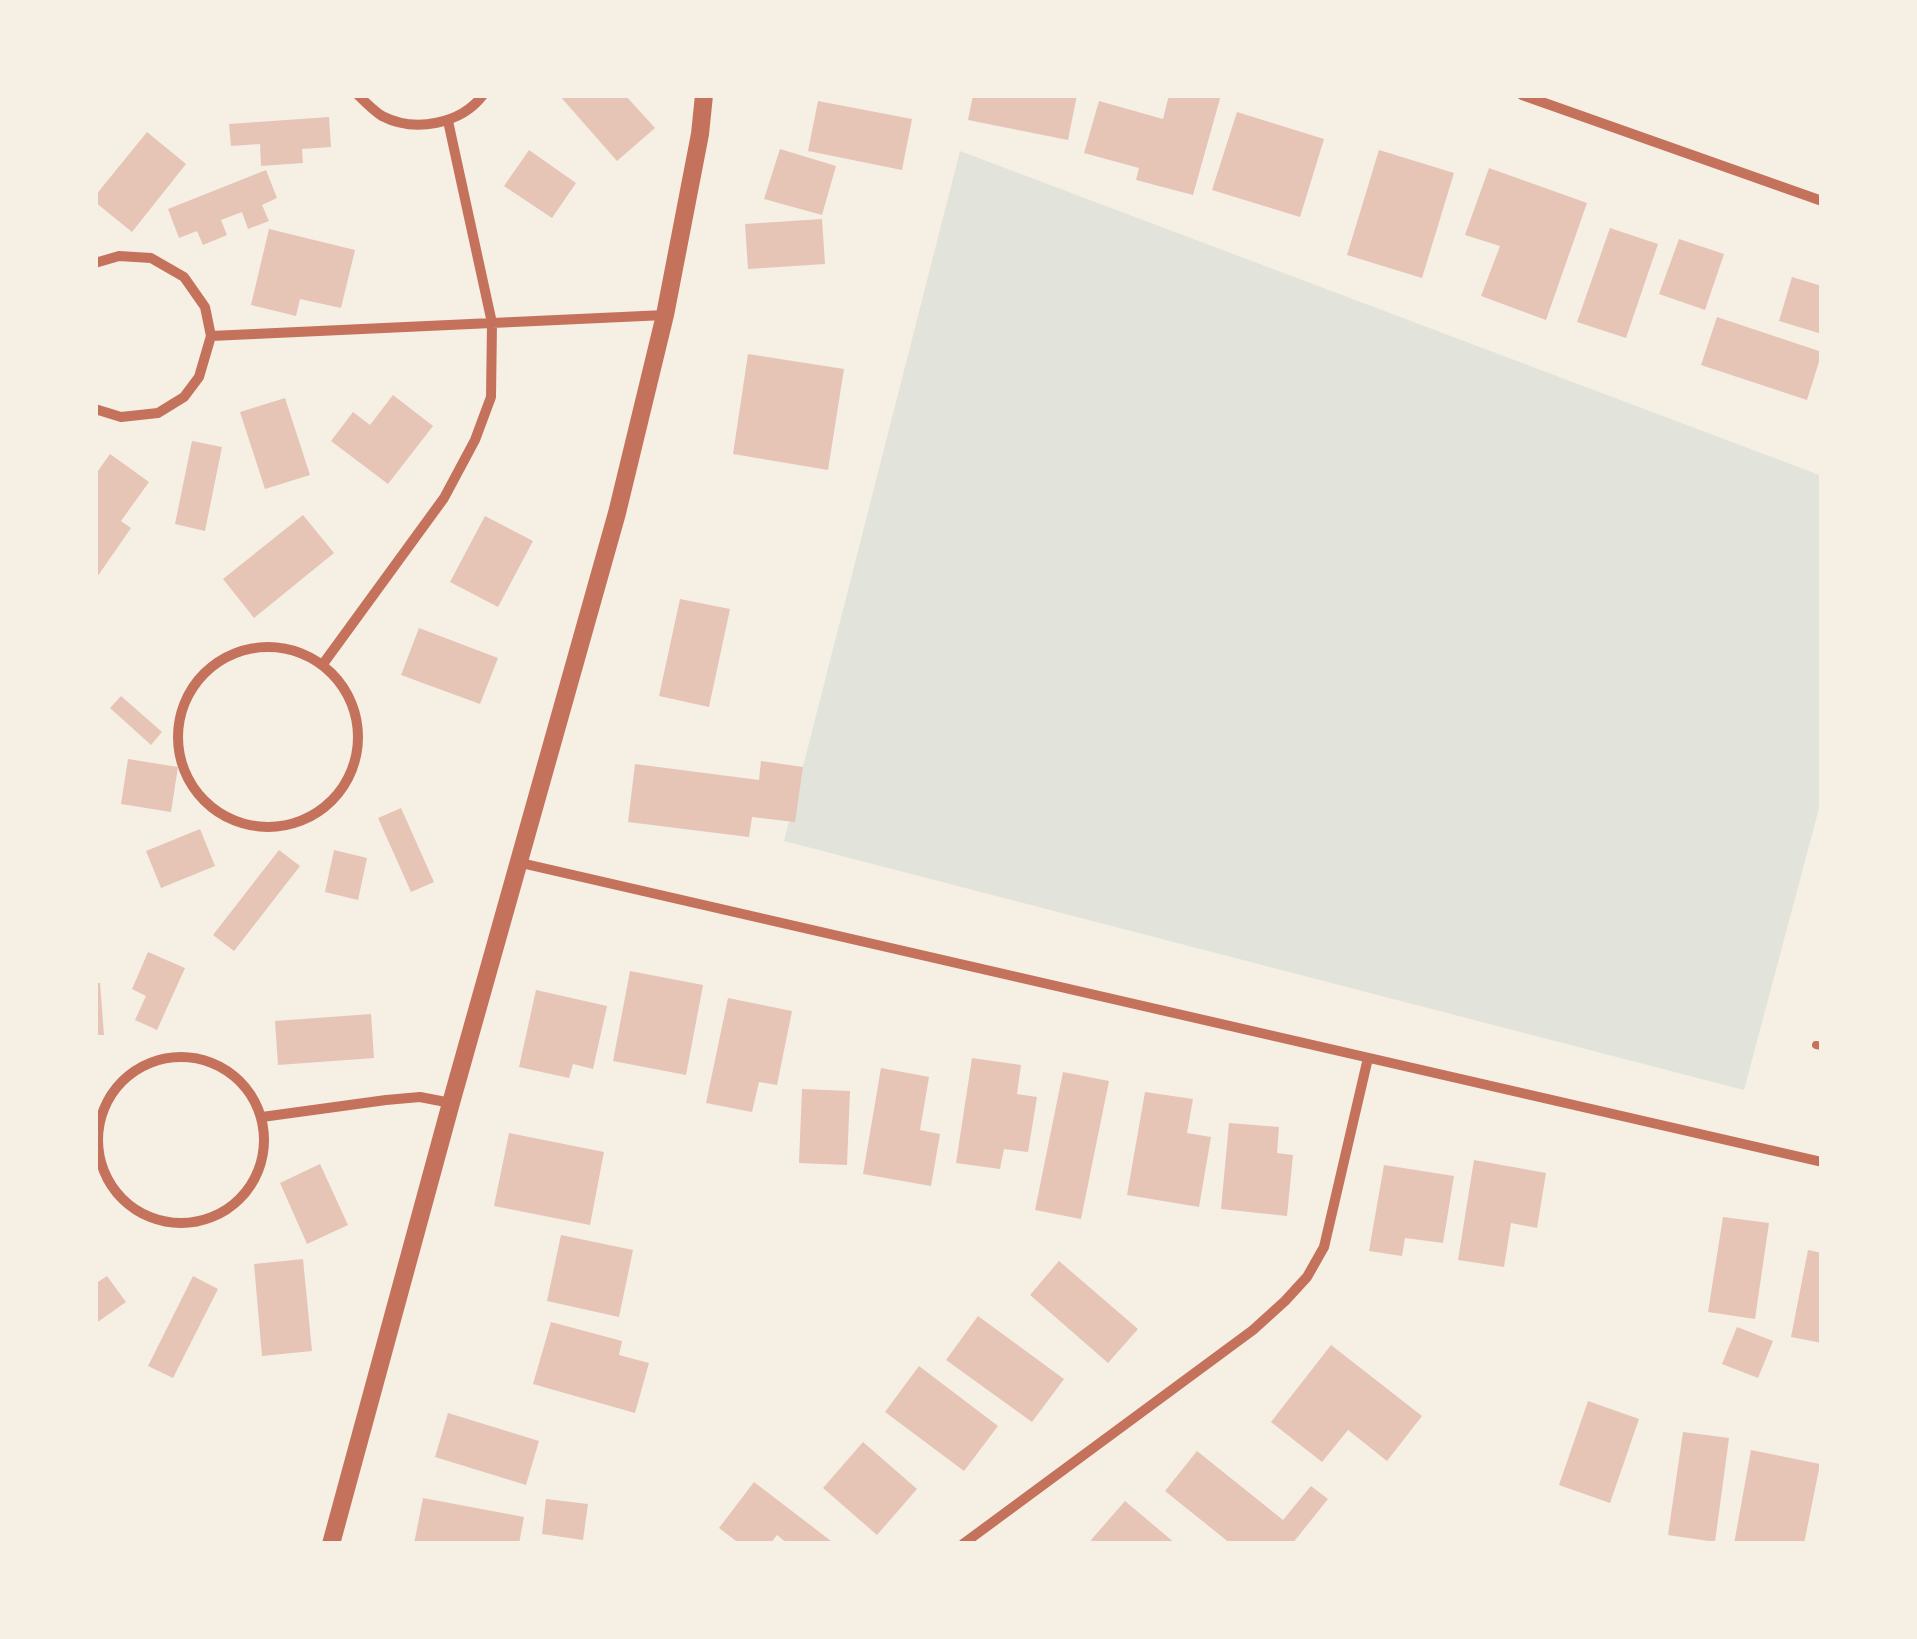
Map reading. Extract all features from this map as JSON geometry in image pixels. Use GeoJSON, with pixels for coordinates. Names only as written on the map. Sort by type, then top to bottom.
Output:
{"type":"FeatureCollection","features":[{"type":"Feature","properties":{"kind":"street"},"geometry":{"type":"LineString","coordinates":[[358,95],[382,116],[413,125],[448,121],[484,95]]}},
{"type":"Feature","properties":{"kind":"street"},"geometry":{"type":"LineString","coordinates":[[331,1544],[618,513],[666,315],[704,95]]}},
{"type":"Feature","properties":{"kind":"street"},"geometry":{"type":"LineString","coordinates":[[1522,95],[1822,201]]}},
{"type":"Feature","properties":{"kind":"street"},"geometry":{"type":"LineString","coordinates":[[323,664],[444,498],[475,440],[491,396],[492,323],[448,121]]}},
{"type":"Feature","properties":{"kind":"street"},"geometry":{"type":"LineString","coordinates":[[95,263],[119,256],[151,258],[184,277],[205,307],[210,336],[199,377],[184,397],[158,413],[121,417],[95,409]]}},
{"type":"Feature","properties":{"kind":"street"},"geometry":{"type":"LineString","coordinates":[[210,336],[666,315]]}},
{"type":"Feature","properties":{"kind":"street"},"geometry":{"type":"LineString","coordinates":[[291,649],[323,664],[344,686],[357,714],[360,746],[353,772],[337,798],[302,822],[252,828],[203,802],[179,762],[177,721],[198,678],[241,650],[291,649]]}},
{"type":"Feature","properties":{"kind":"street"},"geometry":{"type":"LineString","coordinates":[[521,863],[1822,1162]]}},
{"type":"Feature","properties":{"kind":"street"},"geometry":{"type":"LineString","coordinates":[[194,1057],[225,1068],[246,1087],[262,1118],[266,1141],[263,1162],[242,1199],[218,1216],[182,1225],[146,1216],[129,1206],[110,1186],[99,1160],[100,1117],[110,1095],[128,1075],[150,1062],[194,1057]]}},
{"type":"Feature","properties":{"kind":"street"},"geometry":{"type":"LineString","coordinates":[[964,1544],[1253,1330],[1306,1277],[1324,1246],[1368,1058]]}},
{"type":"Feature","properties":{"kind":"street"},"geometry":{"type":"LineString","coordinates":[[262,1118],[386,1100],[420,1098],[452,1103]]}},
{"type":"Feature","properties":{"kind":"shaded area"},"geometry":{"type":"Polygon","coordinates":[[[960,151],[1822,476],[1822,797],[1744,1090],[784,841],[960,151]]]}},
{"type":"Feature","properties":{"kind":"building"},"geometry":{"type":"Polygon","coordinates":[[[559,95],[625,95],[655,128],[617,161],[559,95]]]}},
{"type":"Feature","properties":{"kind":"building"},"geometry":{"type":"Polygon","coordinates":[[[973,95],[1077,95],[1068,140],[968,120],[973,95]]]}},
{"type":"Feature","properties":{"kind":"building"},"geometry":{"type":"Polygon","coordinates":[[[1169,95],[1221,95],[1193,195],[1136,180],[1139,168],[1084,153],[1099,101],[1163,119],[1169,95]]]}},
{"type":"Feature","properties":{"kind":"building"},"geometry":{"type":"Polygon","coordinates":[[[818,101],[912,119],[902,170],[808,151],[818,101]]]}},
{"type":"Feature","properties":{"kind":"building"},"geometry":{"type":"Polygon","coordinates":[[[1237,112],[1324,139],[1300,217],[1212,190],[1237,112]]]}},
{"type":"Feature","properties":{"kind":"building"},"geometry":{"type":"Polygon","coordinates":[[[329,117],[331,147],[302,149],[303,163],[261,166],[260,144],[231,146],[229,124],[329,117]]]}},
{"type":"Feature","properties":{"kind":"building"},"geometry":{"type":"Polygon","coordinates":[[[147,132],[186,164],[132,232],[95,202],[95,196],[147,132]]]}},
{"type":"Feature","properties":{"kind":"building"},"geometry":{"type":"Polygon","coordinates":[[[780,149],[836,166],[822,215],[764,199],[780,149]]]}},
{"type":"Feature","properties":{"kind":"building"},"geometry":{"type":"Polygon","coordinates":[[[529,150],[576,183],[552,218],[504,186],[529,150]]]}},
{"type":"Feature","properties":{"kind":"building"},"geometry":{"type":"Polygon","coordinates":[[[1379,150],[1454,173],[1422,278],[1347,255],[1379,150]]]}},
{"type":"Feature","properties":{"kind":"building"},"geometry":{"type":"Polygon","coordinates":[[[1489,168],[1587,203],[1546,320],[1481,296],[1500,246],[1465,235],[1489,168]]]}},
{"type":"Feature","properties":{"kind":"building"},"geometry":{"type":"Polygon","coordinates":[[[266,170],[277,198],[262,205],[269,221],[248,229],[242,212],[221,220],[227,235],[203,245],[197,231],[179,238],[168,209],[266,170]]]}},
{"type":"Feature","properties":{"kind":"building"},"geometry":{"type":"Polygon","coordinates":[[[822,219],[825,264],[748,269],[745,224],[822,219]]]}},
{"type":"Feature","properties":{"kind":"building"},"geometry":{"type":"Polygon","coordinates":[[[1610,228],[1658,244],[1626,338],[1577,322],[1610,228]]]}},
{"type":"Feature","properties":{"kind":"building"},"geometry":{"type":"Polygon","coordinates":[[[269,229],[355,250],[341,308],[300,299],[296,316],[251,305],[269,229]]]}},
{"type":"Feature","properties":{"kind":"building"},"geometry":{"type":"Polygon","coordinates":[[[1679,239],[1724,254],[1705,310],[1659,294],[1679,239]]]}},
{"type":"Feature","properties":{"kind":"building"},"geometry":{"type":"Polygon","coordinates":[[[1792,277],[1822,286],[1822,334],[1779,321],[1792,277]]]}},
{"type":"Feature","properties":{"kind":"building"},"geometry":{"type":"Polygon","coordinates":[[[1717,317],[1822,352],[1807,400],[1701,365],[1717,317]]]}},
{"type":"Feature","properties":{"kind":"building"},"geometry":{"type":"Polygon","coordinates":[[[748,354],[844,369],[828,470],[733,454],[748,354]]]}},
{"type":"Feature","properties":{"kind":"building"},"geometry":{"type":"Polygon","coordinates":[[[393,395],[433,426],[388,484],[331,441],[353,412],[370,425],[393,395]]]}},
{"type":"Feature","properties":{"kind":"building"},"geometry":{"type":"Polygon","coordinates":[[[285,398],[310,475],[265,489],[240,412],[285,398]]]}},
{"type":"Feature","properties":{"kind":"building"},"geometry":{"type":"Polygon","coordinates":[[[192,441],[222,447],[205,531],[175,524],[192,441]]]}},
{"type":"Feature","properties":{"kind":"building"},"geometry":{"type":"Polygon","coordinates":[[[110,454],[149,482],[121,521],[131,528],[95,580],[95,475],[110,454]]]}},
{"type":"Feature","properties":{"kind":"building"},"geometry":{"type":"Polygon","coordinates":[[[303,515],[334,553],[254,618],[223,579],[303,515]]]}},
{"type":"Feature","properties":{"kind":"building"},"geometry":{"type":"Polygon","coordinates":[[[485,516],[533,541],[498,607],[450,582],[485,516]]]}},
{"type":"Feature","properties":{"kind":"building"},"geometry":{"type":"Polygon","coordinates":[[[680,599],[730,609],[709,707],[659,696],[680,599]]]}},
{"type":"Feature","properties":{"kind":"building"},"geometry":{"type":"Polygon","coordinates":[[[419,628],[498,658],[480,704],[401,675],[419,628]]]}},
{"type":"Feature","properties":{"kind":"building"},"geometry":{"type":"Polygon","coordinates":[[[121,696],[162,732],[151,745],[110,708],[121,696]]]}},
{"type":"Feature","properties":{"kind":"building"},"geometry":{"type":"Polygon","coordinates":[[[128,759],[178,767],[171,812],[121,804],[128,759]]]}},
{"type":"Feature","properties":{"kind":"building"},"geometry":{"type":"Polygon","coordinates":[[[761,761],[803,767],[795,822],[752,817],[749,837],[628,822],[635,764],[759,780],[761,761]]]}},
{"type":"Feature","properties":{"kind":"building"},"geometry":{"type":"Polygon","coordinates":[[[401,808],[434,882],[411,892],[378,818],[401,808]]]}},
{"type":"Feature","properties":{"kind":"building"},"geometry":{"type":"Polygon","coordinates":[[[200,829],[215,866],[161,888],[146,851],[200,829]]]}},
{"type":"Feature","properties":{"kind":"building"},"geometry":{"type":"Polygon","coordinates":[[[279,850],[300,866],[234,951],[213,935],[279,850]]]}},
{"type":"Feature","properties":{"kind":"building"},"geometry":{"type":"Polygon","coordinates":[[[334,850],[367,858],[358,900],[325,892],[334,850]]]}},
{"type":"Feature","properties":{"kind":"building"},"geometry":{"type":"Polygon","coordinates":[[[148,952],[185,968],[157,1030],[135,1020],[146,996],[132,989],[148,952]]]}},
{"type":"Feature","properties":{"kind":"building"},"geometry":{"type":"Polygon","coordinates":[[[630,971],[703,985],[686,1075],[613,1061],[630,971]]]}},
{"type":"Feature","properties":{"kind":"building"},"geometry":{"type":"Polygon","coordinates":[[[95,983],[100,983],[104,1035],[95,1035],[95,983]]]}},
{"type":"Feature","properties":{"kind":"building"},"geometry":{"type":"Polygon","coordinates":[[[536,990],[607,1006],[593,1069],[573,1064],[569,1078],[519,1067],[536,990]]]}},
{"type":"Feature","properties":{"kind":"building"},"geometry":{"type":"Polygon","coordinates":[[[728,998],[792,1011],[777,1085],[759,1082],[752,1112],[706,1103],[728,998]]]}},
{"type":"Feature","properties":{"kind":"building"},"geometry":{"type":"Polygon","coordinates":[[[371,1014],[374,1058],[278,1065],[275,1021],[371,1014]]]}},
{"type":"Feature","properties":{"kind":"building"},"geometry":{"type":"Polygon","coordinates":[[[972,1058],[1021,1065],[1017,1094],[1037,1097],[1028,1152],[1004,1149],[1000,1169],[956,1163],[972,1058]]]}},
{"type":"Feature","properties":{"kind":"building"},"geometry":{"type":"Polygon","coordinates":[[[881,1068],[929,1077],[920,1130],[940,1134],[931,1186],[863,1174],[881,1068]]]}},
{"type":"Feature","properties":{"kind":"building"},"geometry":{"type":"Polygon","coordinates":[[[1063,1072],[1109,1081],[1081,1219],[1035,1210],[1063,1072]]]}},
{"type":"Feature","properties":{"kind":"building"},"geometry":{"type":"Polygon","coordinates":[[[802,1089],[850,1091],[847,1165],[799,1163],[802,1089]]]}},
{"type":"Feature","properties":{"kind":"building"},"geometry":{"type":"Polygon","coordinates":[[[1145,1092],[1193,1099],[1187,1133],[1211,1137],[1199,1207],[1127,1195],[1145,1092]]]}},
{"type":"Feature","properties":{"kind":"building"},"geometry":{"type":"Polygon","coordinates":[[[1229,1123],[1279,1127],[1277,1153],[1293,1155],[1287,1216],[1221,1209],[1229,1123]]]}},
{"type":"Feature","properties":{"kind":"building"},"geometry":{"type":"Polygon","coordinates":[[[509,1133],[604,1152],[590,1225],[494,1206],[509,1133]]]}},
{"type":"Feature","properties":{"kind":"building"},"geometry":{"type":"Polygon","coordinates":[[[1474,1160],[1546,1173],[1537,1228],[1511,1223],[1504,1267],[1458,1260],[1474,1160]]]}},
{"type":"Feature","properties":{"kind":"building"},"geometry":{"type":"Polygon","coordinates":[[[320,1164],[348,1225],[307,1244],[280,1183],[320,1164]]]}},
{"type":"Feature","properties":{"kind":"building"},"geometry":{"type":"Polygon","coordinates":[[[1384,1165],[1454,1176],[1443,1243],[1405,1238],[1402,1256],[1369,1251],[1384,1165]]]}},
{"type":"Feature","properties":{"kind":"building"},"geometry":{"type":"Polygon","coordinates":[[[1723,1217],[1769,1223],[1755,1319],[1708,1312],[1723,1217]]]}},
{"type":"Feature","properties":{"kind":"building"},"geometry":{"type":"Polygon","coordinates":[[[561,1235],[633,1250],[619,1317],[547,1301],[561,1235]]]}},
{"type":"Feature","properties":{"kind":"building"},"geometry":{"type":"Polygon","coordinates":[[[1808,1250],[1822,1253],[1822,1343],[1791,1337],[1808,1250]]]}},
{"type":"Feature","properties":{"kind":"building"},"geometry":{"type":"Polygon","coordinates":[[[303,1259],[312,1351],[262,1356],[254,1264],[303,1259]]]}},
{"type":"Feature","properties":{"kind":"building"},"geometry":{"type":"Polygon","coordinates":[[[1059,1261],[1138,1329],[1108,1363],[1030,1295],[1059,1261]]]}},
{"type":"Feature","properties":{"kind":"building"},"geometry":{"type":"Polygon","coordinates":[[[107,1276],[126,1302],[95,1324],[95,1284],[107,1276]]]}},
{"type":"Feature","properties":{"kind":"building"},"geometry":{"type":"Polygon","coordinates":[[[193,1276],[218,1289],[173,1378],[148,1366],[193,1276]]]}},
{"type":"Feature","properties":{"kind":"building"},"geometry":{"type":"Polygon","coordinates":[[[978,1316],[1064,1379],[1032,1422],[946,1360],[978,1316]]]}},
{"type":"Feature","properties":{"kind":"building"},"geometry":{"type":"Polygon","coordinates":[[[551,1322],[622,1341],[619,1355],[649,1363],[635,1413],[533,1384],[551,1322]]]}},
{"type":"Feature","properties":{"kind":"building"},"geometry":{"type":"Polygon","coordinates":[[[1737,1327],[1773,1341],[1758,1378],[1722,1364],[1737,1327]]]}},
{"type":"Feature","properties":{"kind":"building"},"geometry":{"type":"Polygon","coordinates":[[[1331,1345],[1422,1416],[1387,1461],[1348,1430],[1322,1462],[1271,1422],[1331,1345]]]}},
{"type":"Feature","properties":{"kind":"building"},"geometry":{"type":"Polygon","coordinates":[[[919,1366],[998,1426],[964,1471],[885,1412],[919,1366]]]}},
{"type":"Feature","properties":{"kind":"building"},"geometry":{"type":"Polygon","coordinates":[[[1588,1401],[1639,1419],[1610,1503],[1559,1485],[1588,1401]]]}},
{"type":"Feature","properties":{"kind":"building"},"geometry":{"type":"Polygon","coordinates":[[[448,1413],[539,1441],[526,1485],[435,1457],[448,1413]]]}},
{"type":"Feature","properties":{"kind":"building"},"geometry":{"type":"Polygon","coordinates":[[[1683,1432],[1729,1438],[1715,1542],[1668,1535],[1683,1432]]]}},
{"type":"Feature","properties":{"kind":"building"},"geometry":{"type":"Polygon","coordinates":[[[863,1442],[917,1489],[877,1535],[823,1488],[863,1442]]]}},
{"type":"Feature","properties":{"kind":"building"},"geometry":{"type":"Polygon","coordinates":[[[1751,1450],[1820,1464],[1804,1544],[1734,1544],[1751,1450]]]}},
{"type":"Feature","properties":{"kind":"building"},"geometry":{"type":"Polygon","coordinates":[[[1197,1451],[1283,1520],[1311,1486],[1328,1499],[1292,1544],[1231,1544],[1165,1491],[1197,1451]]]}},
{"type":"Feature","properties":{"kind":"building"},"geometry":{"type":"Polygon","coordinates":[[[754,1482],[835,1544],[788,1544],[777,1535],[770,1544],[740,1544],[719,1528],[754,1482]]]}},
{"type":"Feature","properties":{"kind":"building"},"geometry":{"type":"Polygon","coordinates":[[[423,1498],[524,1517],[519,1544],[414,1544],[423,1498]]]}},
{"type":"Feature","properties":{"kind":"building"},"geometry":{"type":"Polygon","coordinates":[[[546,1499],[588,1504],[583,1540],[542,1534],[546,1499]]]}},
{"type":"Feature","properties":{"kind":"building"},"geometry":{"type":"Polygon","coordinates":[[[1125,1501],[1176,1544],[1095,1544],[1091,1540],[1125,1501]]]}}]}
